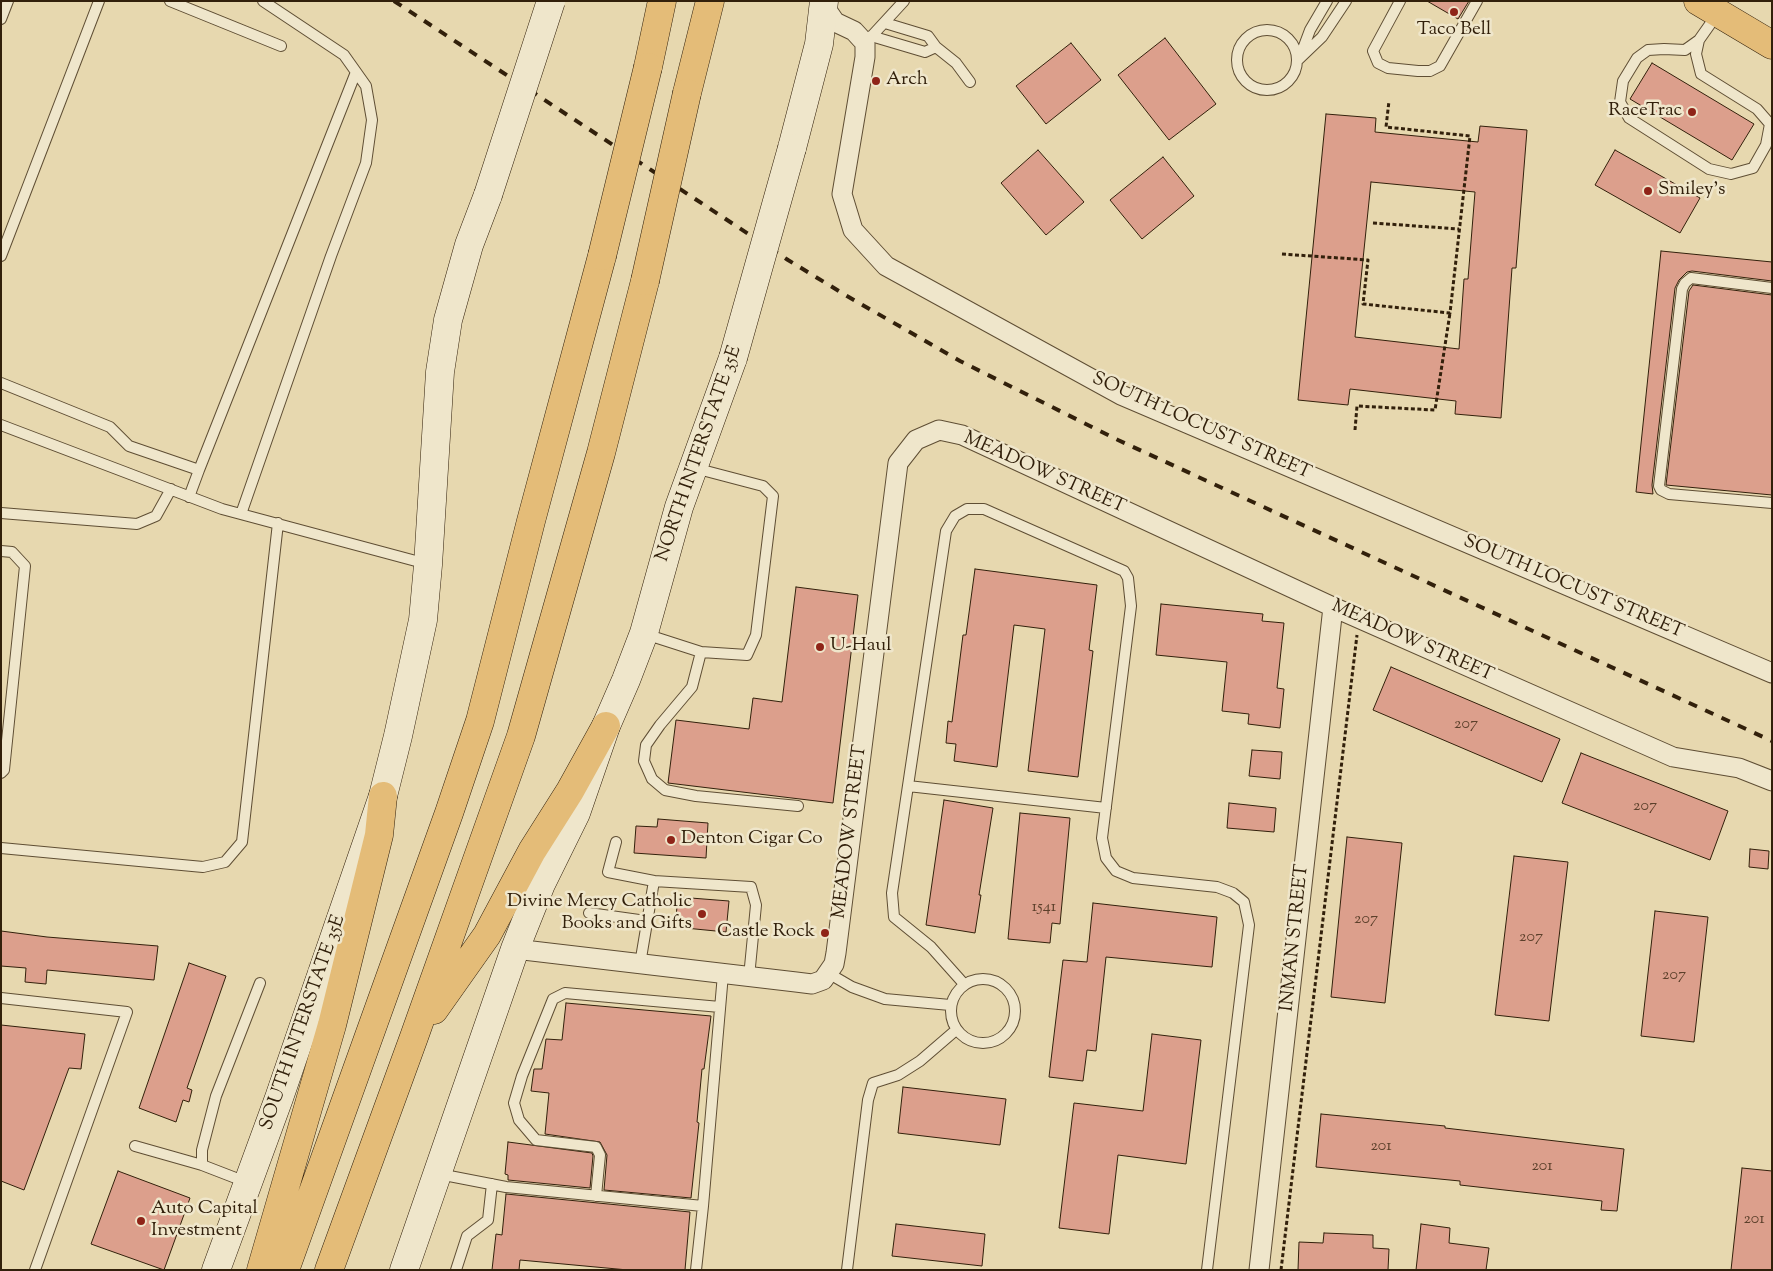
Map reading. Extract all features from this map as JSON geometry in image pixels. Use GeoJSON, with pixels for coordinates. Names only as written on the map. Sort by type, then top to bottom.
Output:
{"type":"FeatureCollection","features":[{"type":"Feature","properties":{"kind":"main road"},"geometry":{"type":"LineString","coordinates":[[261,1270],[337,1006],[379,836],[386,785],[423,620],[440,372],[448,320],[469,245],[488,195],[551,1]]}},
{"type":"Feature","properties":{"kind":"main road"},"geometry":{"type":"LineString","coordinates":[[286,1270],[480,721],[602,256],[662,1]]}},
{"type":"Feature","properties":{"kind":"main road"},"geometry":{"type":"LineString","coordinates":[[329,1270],[521,736],[601,453],[645,281],[687,93],[710,1]]}},
{"type":"Feature","properties":{"kind":"main road","name":"NORTH INTERSTATE 35E"},"geometry":{"type":"LineString","coordinates":[[515,950],[541,884],[576,813],[606,726],[644,634],[679,507],[734,358],[819,44],[824,4]]}},
{"type":"Feature","properties":{"kind":"main road"},"geometry":{"type":"LineString","coordinates":[[1713,5],[1772,45]]}},
{"type":"Feature","properties":{"kind":"main road"},"geometry":{"type":"LineString","coordinates":[[414,1037],[487,935],[532,851],[570,791],[606,726]]}},
{"type":"Feature","properties":{"kind":"main road","name":"SOUTH INTERSTATE 35E"},"geometry":{"type":"LineString","coordinates":[[216,1270],[279,1098],[386,785]]}},
{"type":"Feature","properties":{"kind":"main road"},"geometry":{"type":"LineString","coordinates":[[404,1270],[515,950]]}},
{"type":"Feature","properties":{"kind":"street"},"geometry":{"type":"LineString","coordinates":[[824,4],[835,22],[868,40]]}},
{"type":"Feature","properties":{"kind":"street","name":"SOUTH LOCUST STREET"},"geometry":{"type":"LineString","coordinates":[[868,40],[842,194],[853,230],[886,266],[1122,395],[1772,673]]}},
{"type":"Feature","properties":{"kind":"street","name":"MEADOW STREET"},"geometry":{"type":"LineString","coordinates":[[828,973],[834,964],[836,953],[898,463],[916,440],[939,430],[962,435],[1333,607],[1673,757],[1739,768],[1772,781]]}},
{"type":"Feature","properties":{"kind":"street","name":"INMAN STREET"},"geometry":{"type":"LineString","coordinates":[[1259,1270],[1333,607]]}},
{"type":"Feature","properties":{"kind":"street"},"geometry":{"type":"LineString","coordinates":[[515,950],[812,984],[823,980],[828,973]]}},
{"type":"Feature","properties":{"kind":"lane"},"geometry":{"type":"LineString","coordinates":[[1,19],[8,1]]}},
{"type":"Feature","properties":{"kind":"lane"},"geometry":{"type":"LineString","coordinates":[[1,256],[99,1]]}},
{"type":"Feature","properties":{"kind":"lane"},"geometry":{"type":"LineString","coordinates":[[170,1],[281,46]]}},
{"type":"Feature","properties":{"kind":"lane"},"geometry":{"type":"LineString","coordinates":[[241,514],[331,256],[366,162],[372,120],[366,86],[344,55],[263,1]]}},
{"type":"Feature","properties":{"kind":"lane"},"geometry":{"type":"LineString","coordinates":[[868,40],[904,1]]}},
{"type":"Feature","properties":{"kind":"lane"},"geometry":{"type":"LineString","coordinates":[[1298,60],[1292,42],[1285,35],[1268,29],[1258,30],[1249,35],[1242,42],[1237,60],[1239,70],[1251,86],[1268,90],[1284,85],[1291,79],[1296,70],[1310,30],[1328,1]]}},
{"type":"Feature","properties":{"kind":"lane"},"geometry":{"type":"LineString","coordinates":[[1298,60],[1322,37],[1346,1]]}},
{"type":"Feature","properties":{"kind":"lane"},"geometry":{"type":"LineString","coordinates":[[1400,1],[1373,51],[1378,64],[1388,68],[1418,71],[1430,71],[1440,66],[1477,1]]}},
{"type":"Feature","properties":{"kind":"lane"},"geometry":{"type":"LineString","coordinates":[[1699,40],[1684,50],[1648,50],[1637,58],[1623,81],[1620,102],[1629,118],[1709,169],[1731,174],[1753,168],[1766,146],[1770,124],[1757,109],[1701,74],[1696,54],[1699,40],[1713,5]]}},
{"type":"Feature","properties":{"kind":"lane"},"geometry":{"type":"LineString","coordinates":[[885,23],[928,36],[936,47],[956,62],[970,82]]}},
{"type":"Feature","properties":{"kind":"lane"},"geometry":{"type":"LineString","coordinates":[[868,40],[926,52],[936,47]]}},
{"type":"Feature","properties":{"kind":"lane"},"geometry":{"type":"LineString","coordinates":[[189,497],[356,72]]}},
{"type":"Feature","properties":{"kind":"lane"},"geometry":{"type":"LineString","coordinates":[[1772,288],[1691,278],[1685,283],[1682,289],[1659,486],[1669,494],[1772,503]]}},
{"type":"Feature","properties":{"kind":"lane"},"geometry":{"type":"LineString","coordinates":[[1,383],[110,427],[129,446],[199,470]]}},
{"type":"Feature","properties":{"kind":"lane"},"geometry":{"type":"LineString","coordinates":[[1,425],[189,497],[241,514],[428,565]]}},
{"type":"Feature","properties":{"kind":"lane"},"geometry":{"type":"LineString","coordinates":[[644,634],[701,652],[747,655],[756,635],[773,496],[763,486],[702,470],[694,464]]}},
{"type":"Feature","properties":{"kind":"lane"},"geometry":{"type":"LineString","coordinates":[[1,512],[137,524],[156,516],[171,490]]}},
{"type":"Feature","properties":{"kind":"lane"},"geometry":{"type":"LineString","coordinates":[[964,984],[931,947],[894,917],[892,893],[946,531],[955,516],[967,509],[984,509],[1124,570],[1128,578],[1131,606],[1102,838],[1106,858],[1116,871],[1133,878],[1217,887],[1233,893],[1244,902],[1249,925],[1208,1270]]}},
{"type":"Feature","properties":{"kind":"lane"},"geometry":{"type":"LineString","coordinates":[[1,848],[203,867],[225,862],[242,842],[278,523]]}},
{"type":"Feature","properties":{"kind":"lane"},"geometry":{"type":"LineString","coordinates":[[1,551],[12,552],[25,566],[4,770],[1,773]]}},
{"type":"Feature","properties":{"kind":"lane"},"geometry":{"type":"LineString","coordinates":[[701,652],[692,687],[646,745],[644,761],[652,778],[665,790],[696,796],[798,806]]}},
{"type":"Feature","properties":{"kind":"lane"},"geometry":{"type":"LineString","coordinates":[[908,786],[1106,808]]}},
{"type":"Feature","properties":{"kind":"lane"},"geometry":{"type":"LineString","coordinates":[[616,842],[608,872],[654,881],[751,887],[756,905],[749,977]]}},
{"type":"Feature","properties":{"kind":"lane"},"geometry":{"type":"LineString","coordinates":[[640,964],[654,881]]}},
{"type":"Feature","properties":{"kind":"lane"},"geometry":{"type":"LineString","coordinates":[[589,913],[646,922]]}},
{"type":"Feature","properties":{"kind":"lane"},"geometry":{"type":"LineString","coordinates":[[828,973],[852,987],[885,999],[950,1005]]}},
{"type":"Feature","properties":{"kind":"lane"},"geometry":{"type":"LineString","coordinates":[[696,1270],[723,974]]}},
{"type":"Feature","properties":{"kind":"lane"},"geometry":{"type":"LineString","coordinates":[[988,978],[1000,983],[1009,992],[1014,1003],[1015,1016],[1010,1028],[1002,1037],[990,1043],[977,1043],[966,1039],[956,1030],[951,1018],[950,1005],[955,993],[964,984],[975,979],[988,978]]}},
{"type":"Feature","properties":{"kind":"lane"},"geometry":{"type":"LineString","coordinates":[[202,1165],[202,1150],[216,1096],[260,983]]}},
{"type":"Feature","properties":{"kind":"lane"},"geometry":{"type":"LineString","coordinates":[[596,1196],[600,1155],[596,1147],[536,1140],[519,1120],[514,1103],[522,1076],[553,998],[565,993],[720,1007]]}},
{"type":"Feature","properties":{"kind":"lane"},"geometry":{"type":"LineString","coordinates":[[1,998],[126,1012],[35,1270]]}},
{"type":"Feature","properties":{"kind":"lane"},"geometry":{"type":"LineString","coordinates":[[847,1270],[868,1100],[873,1083],[898,1075],[920,1062],[956,1030]]}},
{"type":"Feature","properties":{"kind":"lane"},"geometry":{"type":"LineString","coordinates":[[136,1146],[202,1165],[248,1183]]}},
{"type":"Feature","properties":{"kind":"lane"},"geometry":{"type":"LineString","coordinates":[[437,1174],[506,1187],[703,1206]]}},
{"type":"Feature","properties":{"kind":"lane"},"geometry":{"type":"LineString","coordinates":[[456,1270],[467,1236],[488,1220],[492,1184]]}},
{"type":"Feature","properties":{"kind":"path"},"geometry":{"type":"LineString","coordinates":[[1355,430],[1358,406],[1435,410],[1450,313],[1470,136],[1386,126],[1388,101]]}},
{"type":"Feature","properties":{"kind":"path"},"geometry":{"type":"LineString","coordinates":[[1373,223],[1459,229]]}},
{"type":"Feature","properties":{"kind":"path"},"geometry":{"type":"LineString","coordinates":[[1282,254],[1368,260],[1363,304],[1450,313]]}},
{"type":"Feature","properties":{"kind":"path"},"geometry":{"type":"LineString","coordinates":[[1281,1270],[1357,633]]}},
{"type":"Feature","properties":{"kind":"building","name":"Taco Bell"},"geometry":{"type":"Polygon","coordinates":[[[1427,1],[1469,1],[1458,19],[1427,1]]]}},
{"type":"Feature","properties":{"kind":"building"},"geometry":{"type":"Polygon","coordinates":[[[1165,38],[1216,104],[1169,140],[1118,75],[1165,38]]]}},
{"type":"Feature","properties":{"kind":"building"},"geometry":{"type":"Polygon","coordinates":[[[1071,43],[1101,80],[1046,124],[1016,86],[1071,43]]]}},
{"type":"Feature","properties":{"kind":"building","name":"RaceTrac"},"geometry":{"type":"Polygon","coordinates":[[[1652,63],[1754,124],[1732,160],[1630,99],[1652,63]]]}},
{"type":"Feature","properties":{"kind":"building"},"geometry":{"type":"Polygon","coordinates":[[[1326,114],[1376,118],[1375,132],[1478,142],[1480,126],[1527,130],[1516,268],[1512,268],[1501,418],[1455,414],[1456,401],[1350,389],[1348,405],[1298,400],[1326,114]],[[1371,182],[1355,337],[1459,349],[1464,279],[1468,279],[1475,192],[1371,182]]]}},
{"type":"Feature","properties":{"kind":"building"},"geometry":{"type":"Polygon","coordinates":[[[1038,150],[1084,202],[1046,235],[1001,183],[1038,150]]]}},
{"type":"Feature","properties":{"kind":"building","name":"Smiley's"},"geometry":{"type":"Polygon","coordinates":[[[1615,150],[1700,198],[1680,233],[1595,185],[1615,150]]]}},
{"type":"Feature","properties":{"kind":"building"},"geometry":{"type":"Polygon","coordinates":[[[1163,157],[1194,196],[1142,239],[1110,200],[1163,157]]]}},
{"type":"Feature","properties":{"kind":"building"},"geometry":{"type":"Polygon","coordinates":[[[1661,251],[1772,262],[1772,281],[1692,271],[1687,272],[1679,280],[1675,288],[1652,485],[1653,494],[1636,492],[1661,251]]]}},
{"type":"Feature","properties":{"kind":"building"},"geometry":{"type":"Polygon","coordinates":[[[1693,285],[1772,295],[1772,495],[1666,485],[1689,291],[1693,285]]]}},
{"type":"Feature","properties":{"kind":"building"},"geometry":{"type":"Polygon","coordinates":[[[975,569],[1097,585],[1089,650],[1093,651],[1078,777],[1028,771],[1045,629],[1014,625],[997,767],[954,761],[956,744],[946,743],[948,721],[952,722],[963,635],[966,635],[975,569]]]}},
{"type":"Feature","properties":{"kind":"building","name":"U-Haul"},"geometry":{"type":"Polygon","coordinates":[[[796,587],[858,595],[833,803],[668,783],[676,720],[749,729],[753,698],[782,702],[796,587]]]}},
{"type":"Feature","properties":{"kind":"building"},"geometry":{"type":"Polygon","coordinates":[[[1161,604],[1263,614],[1262,621],[1284,623],[1277,688],[1284,689],[1280,728],[1248,724],[1249,714],[1222,711],[1227,662],[1156,655],[1161,604]]]}},
{"type":"Feature","properties":{"kind":"building"},"geometry":{"type":"Polygon","coordinates":[[[1391,667],[1560,739],[1542,782],[1373,710],[1391,667]]]}},
{"type":"Feature","properties":{"kind":"building"},"geometry":{"type":"Polygon","coordinates":[[[1252,750],[1282,752],[1280,779],[1249,776],[1252,750]]]}},
{"type":"Feature","properties":{"kind":"building"},"geometry":{"type":"Polygon","coordinates":[[[1581,753],[1728,811],[1710,860],[1562,803],[1581,753]]]}},
{"type":"Feature","properties":{"kind":"building"},"geometry":{"type":"Polygon","coordinates":[[[944,800],[993,808],[975,933],[926,925],[944,800]]]}},
{"type":"Feature","properties":{"kind":"building"},"geometry":{"type":"Polygon","coordinates":[[[1229,803],[1276,808],[1274,832],[1227,828],[1229,803]]]}},
{"type":"Feature","properties":{"kind":"building"},"geometry":{"type":"Polygon","coordinates":[[[1020,813],[1070,818],[1060,924],[1052,923],[1050,943],[1008,939],[1020,813]]]}},
{"type":"Feature","properties":{"kind":"building","name":"Denton Cigar Co"},"geometry":{"type":"Polygon","coordinates":[[[658,819],[708,823],[706,858],[634,853],[636,826],[657,827],[658,819]]]}},
{"type":"Feature","properties":{"kind":"building"},"geometry":{"type":"Polygon","coordinates":[[[1347,837],[1402,843],[1385,1003],[1331,997],[1347,837]]]}},
{"type":"Feature","properties":{"kind":"building"},"geometry":{"type":"Polygon","coordinates":[[[1750,849],[1769,851],[1768,869],[1749,867],[1750,849]]]}},
{"type":"Feature","properties":{"kind":"building"},"geometry":{"type":"Polygon","coordinates":[[[1514,856],[1568,862],[1549,1021],[1495,1015],[1514,856]]]}},
{"type":"Feature","properties":{"kind":"building","name":"Divine Mercy Catholic Books and Gifts"},"geometry":{"type":"Polygon","coordinates":[[[678,897],[729,901],[726,932],[675,927],[678,897]]]}},
{"type":"Feature","properties":{"kind":"building"},"geometry":{"type":"Polygon","coordinates":[[[1093,903],[1217,917],[1212,967],[1106,957],[1096,1051],[1087,1050],[1083,1081],[1049,1077],[1063,960],[1087,962],[1093,903]]]}},
{"type":"Feature","properties":{"kind":"building"},"geometry":{"type":"Polygon","coordinates":[[[1655,911],[1708,917],[1694,1042],[1641,1036],[1655,911]]]}},
{"type":"Feature","properties":{"kind":"building"},"geometry":{"type":"Polygon","coordinates":[[[1,931],[47,937],[158,946],[154,980],[47,970],[46,984],[25,982],[26,968],[1,966],[1,931]]]}},
{"type":"Feature","properties":{"kind":"building"},"geometry":{"type":"Polygon","coordinates":[[[189,963],[226,976],[187,1088],[192,1090],[189,1102],[183,1100],[176,1122],[139,1108],[189,963]]]}},
{"type":"Feature","properties":{"kind":"building"},"geometry":{"type":"Polygon","coordinates":[[[566,1003],[711,1016],[704,1069],[702,1069],[697,1122],[699,1123],[691,1198],[604,1190],[607,1155],[600,1142],[545,1134],[549,1093],[531,1091],[534,1069],[542,1069],[546,1039],[562,1040],[566,1003]]]}},
{"type":"Feature","properties":{"kind":"building"},"geometry":{"type":"Polygon","coordinates":[[[1,1025],[85,1034],[81,1069],[69,1068],[24,1190],[1,1181],[1,1025]]]}},
{"type":"Feature","properties":{"kind":"building"},"geometry":{"type":"Polygon","coordinates":[[[1152,1034],[1201,1040],[1186,1164],[1118,1155],[1109,1234],[1059,1228],[1074,1103],[1143,1111],[1152,1034]]]}},
{"type":"Feature","properties":{"kind":"building"},"geometry":{"type":"Polygon","coordinates":[[[903,1087],[1006,1099],[1000,1145],[898,1133],[903,1087]]]}},
{"type":"Feature","properties":{"kind":"building"},"geometry":{"type":"Polygon","coordinates":[[[1321,1114],[1445,1126],[1445,1128],[1624,1149],[1617,1211],[1601,1210],[1602,1201],[1460,1185],[1460,1181],[1316,1167],[1321,1114]]]}},
{"type":"Feature","properties":{"kind":"building"},"geometry":{"type":"Polygon","coordinates":[[[508,1142],[592,1153],[590,1188],[508,1180],[508,1175],[505,1174],[508,1142]]]}},
{"type":"Feature","properties":{"kind":"building"},"geometry":{"type":"Polygon","coordinates":[[[1742,1168],[1772,1171],[1772,1270],[1731,1270],[1742,1168]]]}},
{"type":"Feature","properties":{"kind":"building","name":"Auto Capital Investment"},"geometry":{"type":"Polygon","coordinates":[[[118,1171],[190,1198],[164,1270],[91,1244],[118,1171]]]}},
{"type":"Feature","properties":{"kind":"building"},"geometry":{"type":"Polygon","coordinates":[[[506,1194],[690,1212],[685,1270],[628,1270],[520,1260],[519,1270],[492,1270],[496,1234],[502,1235],[506,1194]]]}},
{"type":"Feature","properties":{"kind":"building"},"geometry":{"type":"Polygon","coordinates":[[[896,1224],[985,1234],[982,1266],[892,1256],[896,1224]]]}},
{"type":"Feature","properties":{"kind":"building"},"geometry":{"type":"Polygon","coordinates":[[[1421,1224],[1450,1228],[1449,1243],[1489,1248],[1486,1270],[1416,1270],[1421,1224]]]}},
{"type":"Feature","properties":{"kind":"building"},"geometry":{"type":"Polygon","coordinates":[[[1324,1233],[1373,1235],[1373,1248],[1389,1249],[1388,1270],[1298,1270],[1299,1242],[1323,1243],[1324,1233]]]}},
{"type":"Feature","properties":{"kind":"railway"},"geometry":{"type":"LineString","coordinates":[[394,1],[788,260],[960,361],[1118,440],[1772,741]]}},
{"type":"Feature","properties":{"kind":"place","name":"Taco Bell"},"geometry":{"type":"Point","coordinates":[1454,12]}},
{"type":"Feature","properties":{"kind":"place","name":"Arch"},"geometry":{"type":"Point","coordinates":[876,81]}},
{"type":"Feature","properties":{"kind":"place","name":"RaceTrac"},"geometry":{"type":"Point","coordinates":[1692,112]}},
{"type":"Feature","properties":{"kind":"place","name":"Smiley's"},"geometry":{"type":"Point","coordinates":[1648,191]}},
{"type":"Feature","properties":{"kind":"place","name":"U-Haul"},"geometry":{"type":"Point","coordinates":[820,647]}},
{"type":"Feature","properties":{"kind":"place","name":"Denton Cigar Co"},"geometry":{"type":"Point","coordinates":[671,840]}},
{"type":"Feature","properties":{"kind":"place","name":"Divine Mercy Catholic Books and Gifts"},"geometry":{"type":"Point","coordinates":[702,914]}},
{"type":"Feature","properties":{"kind":"place","name":"Castle Rock"},"geometry":{"type":"Point","coordinates":[825,933]}},
{"type":"Feature","properties":{"kind":"place","name":"Auto Capital Investment"},"geometry":{"type":"Point","coordinates":[141,1221]}}]}
